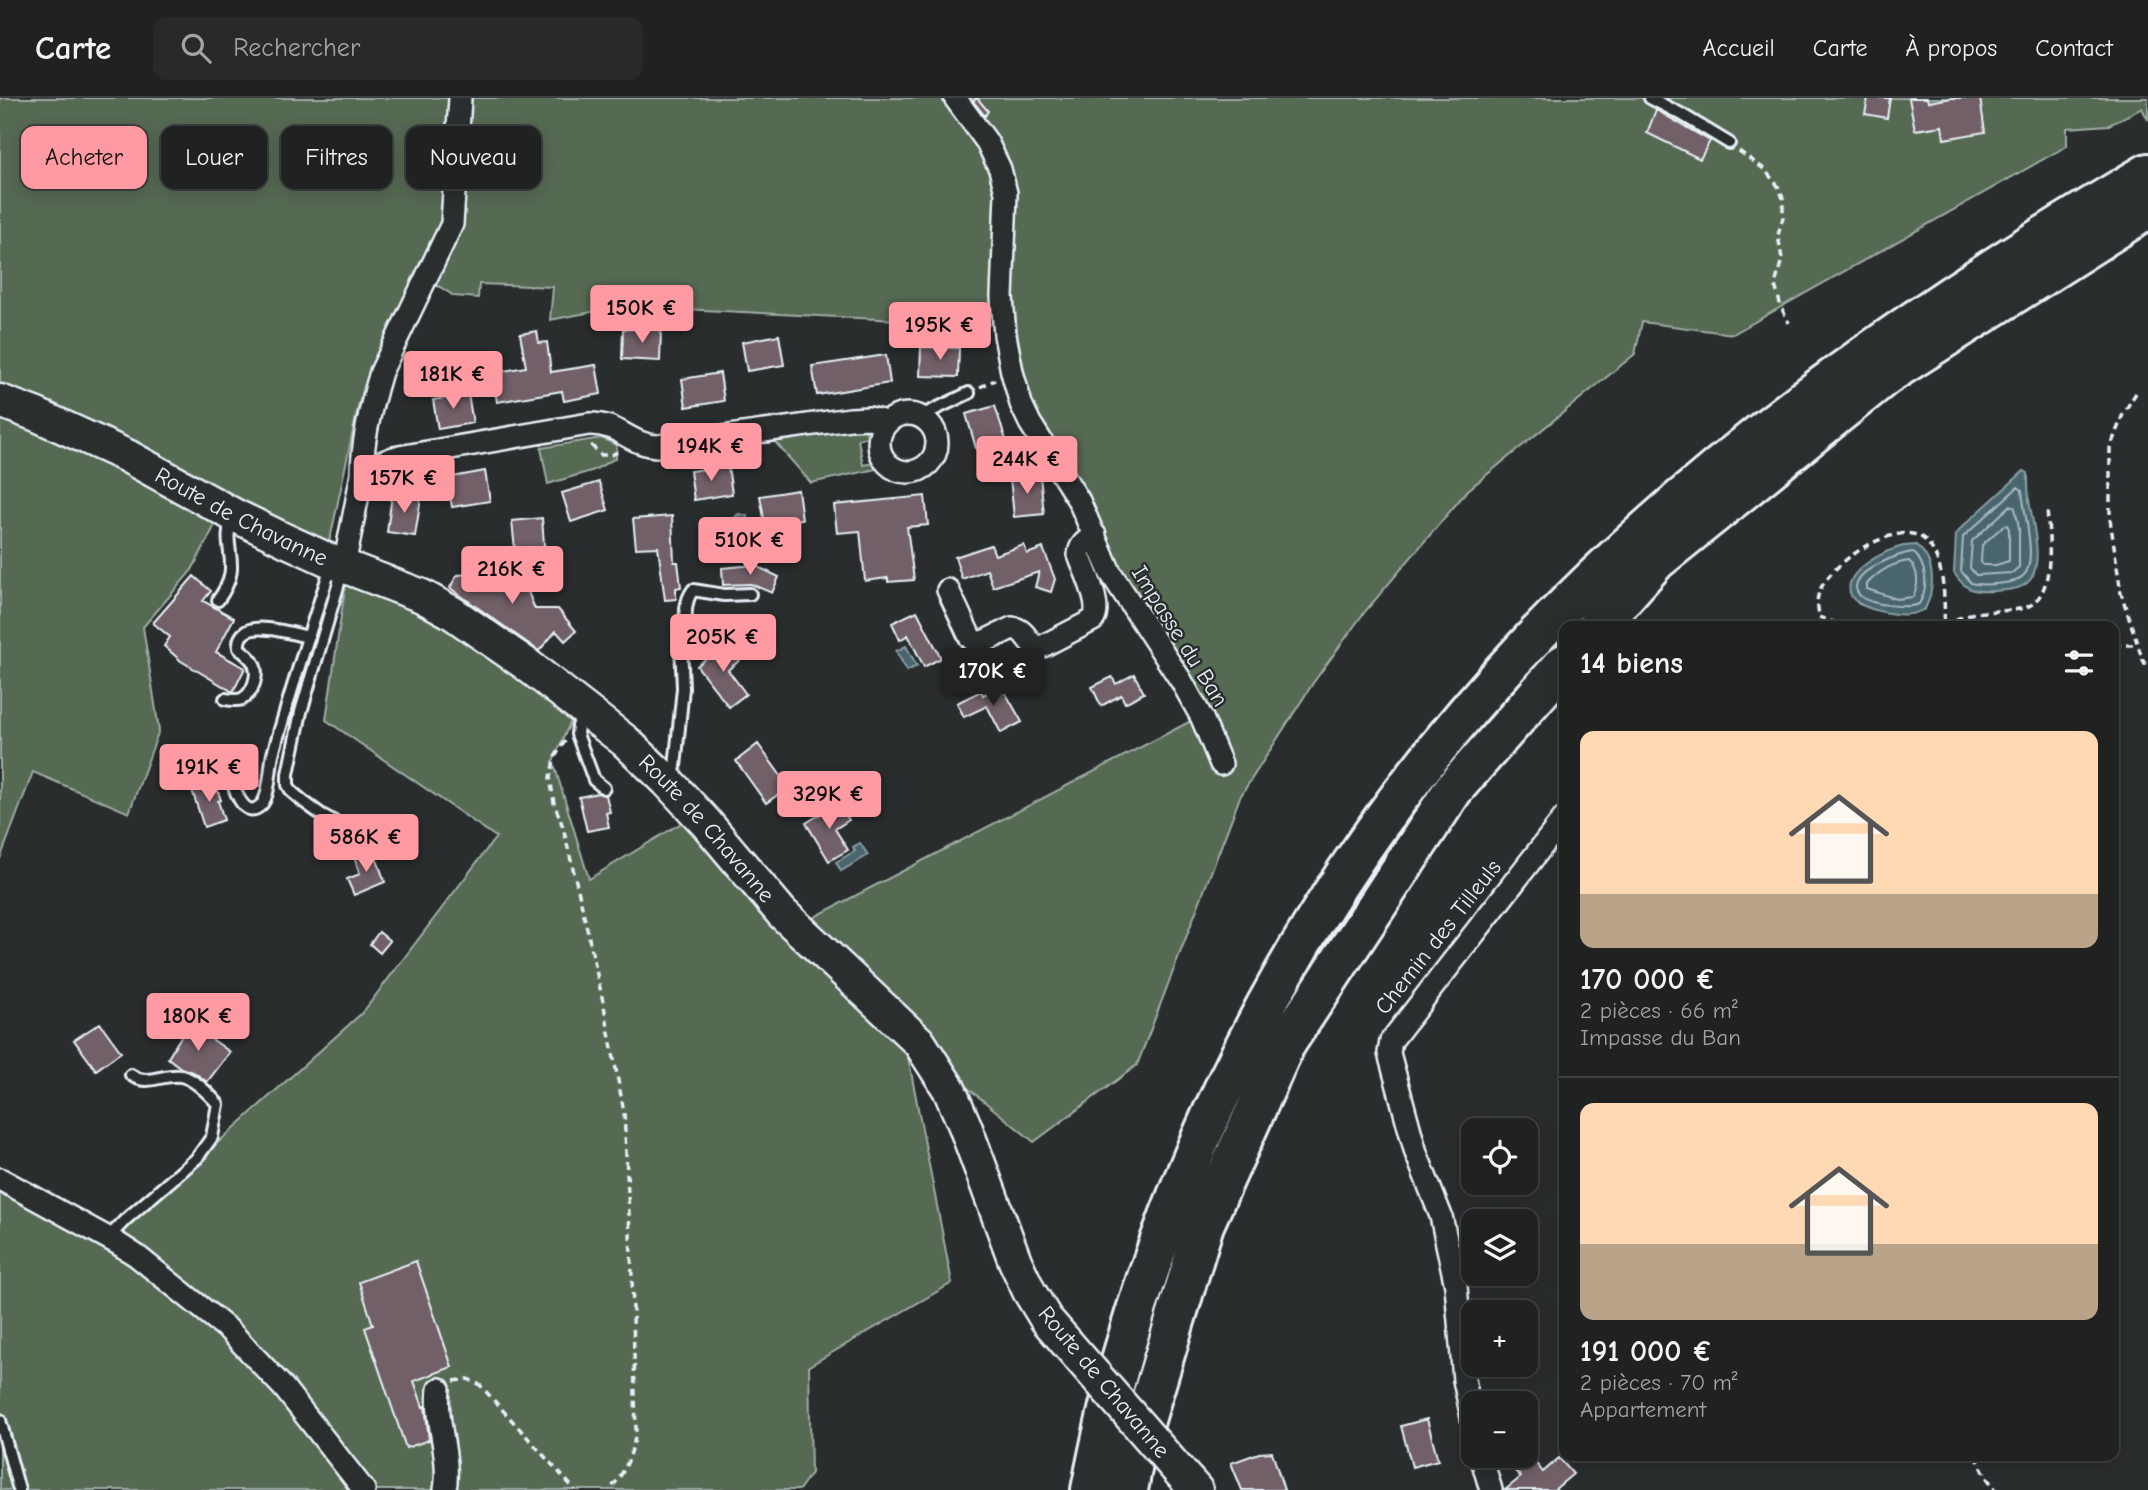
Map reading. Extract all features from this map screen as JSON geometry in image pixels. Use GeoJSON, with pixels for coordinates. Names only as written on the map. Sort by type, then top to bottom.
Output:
{"type":"FeatureCollection","features":[{"type":"Feature","properties":{"kind":"highway"},"geometry":{"type":"LineString","coordinates":[[1091,1490],[1119,1368],[1141,1295],[1178,1192],[1224,1085],[1291,958],[1377,826],[1431,755],[1528,643],[1611,560],[1763,431],[1891,336],[1995,267],[2148,173]]}},
{"type":"Feature","properties":{"kind":"highway"},"geometry":{"type":"LineString","coordinates":[[1602,621],[1656,561],[1885,376],[2148,209]]}},
{"type":"Feature","properties":{"kind":"highway"},"geometry":{"type":"LineString","coordinates":[[1128,1490],[1135,1453],[1204,1225],[1285,1045],[1453,790],[1559,670]]}},
{"type":"Feature","properties":{"kind":"main road","name":"Route de Chavanne"},"geometry":{"type":"LineString","coordinates":[[0,401],[127,456],[232,514],[338,564],[422,596],[451,612],[526,664],[583,719],[625,741],[707,824],[782,913],[919,1042],[949,1089],[1015,1261],[1046,1319],[1187,1480]]}},
{"type":"Feature","properties":{"kind":"street"},"geometry":{"type":"LineString","coordinates":[[338,564],[362,474],[362,454],[373,397],[381,372],[453,224],[460,98]]}},
{"type":"Feature","properties":{"kind":"street","name":"Impasse du Ban"},"geometry":{"type":"LineString","coordinates":[[955,98],[987,142],[1000,169],[1006,193],[1002,297],[1005,335],[1021,404],[1079,501],[1110,572],[1182,682],[1202,718],[1221,764]]}},
{"type":"Feature","properties":{"kind":"street"},"geometry":{"type":"LineString","coordinates":[[903,414],[921,416],[929,422],[937,439],[933,458],[926,466],[908,472],[889,466],[879,449],[878,440],[886,422],[903,414]]}},
{"type":"Feature","properties":{"kind":"street"},"geometry":{"type":"LineString","coordinates":[[362,474],[370,467],[393,458],[589,424],[608,425],[637,442],[658,446],[850,419],[869,418],[886,422]]}},
{"type":"Feature","properties":{"kind":"street"},"geometry":{"type":"LineString","coordinates":[[948,590],[970,637],[976,643],[1012,628],[1022,631],[1033,645],[1042,646],[1093,620],[1097,614],[1097,605],[1079,555],[1080,547],[1095,535]]}},
{"type":"Feature","properties":{"kind":"street","name":"Chemin des Tilleuls"},"geometry":{"type":"LineString","coordinates":[[1466,1391],[1456,1286],[1441,1216],[1416,1153],[1389,1053],[1391,1041],[1559,824]]}},
{"type":"Feature","properties":{"kind":"street"},"geometry":{"type":"LineString","coordinates":[[0,1179],[137,1256],[229,1330],[284,1388],[364,1490]]}},
{"type":"Feature","properties":{"kind":"street"},"geometry":{"type":"LineString","coordinates":[[439,1389],[437,1407],[447,1465],[446,1490]]}},
{"type":"Feature","properties":{"kind":"street"},"geometry":{"type":"LineString","coordinates":[[1485,1468],[1491,1490]]}},
{"type":"Feature","properties":{"kind":"lane"},"geometry":{"type":"LineString","coordinates":[[1650,98],[1729,143]]}},
{"type":"Feature","properties":{"kind":"lane"},"geometry":{"type":"LineString","coordinates":[[921,416],[969,393]]}},
{"type":"Feature","properties":{"kind":"lane"},"geometry":{"type":"LineString","coordinates":[[218,600],[229,584],[231,575],[228,533],[232,514]]}},
{"type":"Feature","properties":{"kind":"lane"},"geometry":{"type":"LineString","coordinates":[[231,779],[242,804],[247,808],[261,805],[266,797],[271,760],[307,637],[338,564]]}},
{"type":"Feature","properties":{"kind":"lane"},"geometry":{"type":"LineString","coordinates":[[338,564],[300,712],[288,785],[304,802],[353,832],[362,849]]}},
{"type":"Feature","properties":{"kind":"lane"},"geometry":{"type":"LineString","coordinates":[[686,639],[685,606],[693,590],[750,594]]}},
{"type":"Feature","properties":{"kind":"lane"},"geometry":{"type":"LineString","coordinates":[[667,781],[675,767],[683,688],[681,645],[704,627],[715,626],[733,634],[747,651]]}},
{"type":"Feature","properties":{"kind":"lane"},"geometry":{"type":"LineString","coordinates":[[225,699],[243,699],[256,676],[251,659],[239,648],[238,639],[243,633],[249,629],[263,628],[307,637]]}},
{"type":"Feature","properties":{"kind":"lane"},"geometry":{"type":"LineString","coordinates":[[583,719],[577,734],[594,780],[604,788]]}},
{"type":"Feature","properties":{"kind":"lane"},"geometry":{"type":"LineString","coordinates":[[108,1238],[150,1197],[197,1158],[212,1137],[217,1118],[218,1104],[210,1094],[182,1076],[145,1080],[131,1075]]}},
{"type":"Feature","properties":{"kind":"lane"},"geometry":{"type":"LineString","coordinates":[[0,1420],[19,1490]]}},
{"type":"Feature","properties":{"kind":"path"},"geometry":{"type":"LineString","coordinates":[[1729,143],[1764,169],[1783,198],[1783,216],[1777,235],[1782,259],[1775,285],[1789,323]]}},
{"type":"Feature","properties":{"kind":"path"},"geometry":{"type":"LineString","coordinates":[[969,393],[1012,372]]}},
{"type":"Feature","properties":{"kind":"path"},"geometry":{"type":"LineString","coordinates":[[2136,393],[2123,414],[2110,448],[2110,519],[2121,593],[2148,668]]}},
{"type":"Feature","properties":{"kind":"path"},"geometry":{"type":"LineString","coordinates":[[1952,621],[1973,612],[2026,608],[2040,597],[2049,559],[2047,509]]}},
{"type":"Feature","properties":{"kind":"path"},"geometry":{"type":"LineString","coordinates":[[1829,621],[1819,618],[1818,596],[1831,573],[1855,552],[1888,537],[1912,533],[1926,541],[1935,558],[1942,581],[1945,621]]}},
{"type":"Feature","properties":{"kind":"path"},"geometry":{"type":"LineString","coordinates":[[2119,645],[2138,645]]}},
{"type":"Feature","properties":{"kind":"path"},"geometry":{"type":"LineString","coordinates":[[583,719],[555,757],[551,777],[554,803],[563,827],[578,889],[624,1112],[636,1432],[633,1450],[610,1490]]}},
{"type":"Feature","properties":{"kind":"path"},"geometry":{"type":"LineString","coordinates":[[439,1389],[456,1380],[468,1379],[480,1385],[575,1490]]}},
{"type":"Feature","properties":{"kind":"path"},"geometry":{"type":"LineString","coordinates":[[1978,1461],[1996,1490]]}},
{"type":"Feature","properties":{"kind":"green space"},"geometry":{"type":"Polygon","coordinates":[[[0,98],[2148,98],[2148,120],[2142,108],[2109,125],[2067,128],[2067,146],[1733,334],[1642,322],[1635,354],[1468,490],[1363,614],[1313,683],[1240,797],[1137,1065],[1034,1142],[904,1036],[952,1283],[809,1366],[811,1473],[799,1490],[0,1490],[0,1184],[103,1246],[363,1012],[496,837],[326,720],[346,581],[449,620],[574,714],[553,761],[589,879],[688,819],[782,934],[1191,721],[1032,414],[1016,326],[623,306],[550,320],[553,287],[479,284],[478,298],[454,296],[440,287],[416,280],[359,402],[331,535],[319,571],[216,523],[192,570],[143,627],[159,730],[129,813],[33,772],[0,859],[0,98]]]}},
{"type":"Feature","properties":{"kind":"green space"},"geometry":{"type":"Polygon","coordinates":[[[862,428],[867,437],[858,439],[863,465],[874,463],[876,469],[811,483],[776,443],[775,437],[862,428]]]}},
{"type":"Feature","properties":{"kind":"green space"},"geometry":{"type":"Polygon","coordinates":[[[601,438],[617,445],[616,458],[594,470],[548,484],[541,448],[601,438]]]}},
{"type":"Feature","properties":{"kind":"water"},"geometry":{"type":"Polygon","coordinates":[[[2024,471],[2028,473],[2036,543],[2033,576],[2027,583],[2016,588],[1972,590],[1954,573],[1956,535],[2024,471]]]}},
{"type":"Feature","properties":{"kind":"water"},"geometry":{"type":"Polygon","coordinates":[[[739,514],[747,516],[752,541],[745,548],[738,546],[733,534],[734,520],[739,514]]]}},
{"type":"Feature","properties":{"kind":"water"},"geometry":{"type":"Polygon","coordinates":[[[1916,545],[1923,551],[1932,575],[1931,592],[1925,609],[1912,614],[1895,614],[1868,608],[1855,600],[1851,595],[1852,579],[1865,564],[1893,549],[1916,545]]]}},
{"type":"Feature","properties":{"kind":"water"},"geometry":{"type":"Polygon","coordinates":[[[906,646],[917,666],[907,671],[896,651],[906,646]]]}},
{"type":"Feature","properties":{"kind":"water"},"geometry":{"type":"Polygon","coordinates":[[[860,843],[868,855],[841,871],[836,862],[855,851],[853,847],[860,843]]]}},
{"type":"Feature","properties":{"kind":"building"},"geometry":{"type":"Polygon","coordinates":[[[977,98],[988,111],[985,116],[973,101],[977,98]]]}},
{"type":"Feature","properties":{"kind":"building"},"geometry":{"type":"Polygon","coordinates":[[[1868,98],[1890,98],[1887,118],[1865,114],[1868,98]]]}},
{"type":"Feature","properties":{"kind":"building"},"geometry":{"type":"Polygon","coordinates":[[[1909,98],[1927,98],[1928,102],[1952,98],[1980,98],[1985,132],[1944,139],[1942,126],[1915,130],[1909,98]]]}},
{"type":"Feature","properties":{"kind":"building"},"geometry":{"type":"Polygon","coordinates":[[[1656,110],[1710,141],[1700,159],[1647,133],[1656,110]]]}},
{"type":"Feature","properties":{"kind":"building"},"geometry":{"type":"Polygon","coordinates":[[[623,329],[661,330],[660,361],[622,359],[623,329]]]}},
{"type":"Feature","properties":{"kind":"building"},"geometry":{"type":"Polygon","coordinates":[[[537,331],[539,343],[547,342],[551,372],[596,365],[601,394],[564,401],[562,391],[497,402],[492,373],[526,367],[520,334],[537,331]]]}},
{"type":"Feature","properties":{"kind":"building"},"geometry":{"type":"Polygon","coordinates":[[[779,335],[784,365],[747,371],[742,342],[779,335]]]}},
{"type":"Feature","properties":{"kind":"building"},"geometry":{"type":"Polygon","coordinates":[[[921,347],[959,348],[958,377],[920,376],[921,347]]]}},
{"type":"Feature","properties":{"kind":"building"},"geometry":{"type":"Polygon","coordinates":[[[886,355],[890,383],[817,395],[812,366],[886,355]]]}},
{"type":"Feature","properties":{"kind":"building"},"geometry":{"type":"Polygon","coordinates":[[[720,373],[724,401],[686,407],[682,379],[720,373]]]}},
{"type":"Feature","properties":{"kind":"building"},"geometry":{"type":"Polygon","coordinates":[[[468,394],[473,423],[438,429],[433,400],[468,394]]]}},
{"type":"Feature","properties":{"kind":"building"},"geometry":{"type":"Polygon","coordinates":[[[995,406],[1006,440],[976,448],[966,414],[995,406]]]}},
{"type":"Feature","properties":{"kind":"building"},"geometry":{"type":"Polygon","coordinates":[[[728,466],[732,494],[694,500],[690,471],[728,466]]]}},
{"type":"Feature","properties":{"kind":"building"},"geometry":{"type":"Polygon","coordinates":[[[485,471],[490,501],[452,507],[447,478],[485,471]]]}},
{"type":"Feature","properties":{"kind":"building"},"geometry":{"type":"Polygon","coordinates":[[[1040,475],[1044,514],[1014,517],[1010,478],[1040,475]]]}},
{"type":"Feature","properties":{"kind":"building"},"geometry":{"type":"Polygon","coordinates":[[[599,482],[608,510],[571,522],[562,493],[599,482]]]}},
{"type":"Feature","properties":{"kind":"building"},"geometry":{"type":"Polygon","coordinates":[[[798,490],[802,519],[765,524],[760,496],[798,490]]]}},
{"type":"Feature","properties":{"kind":"building"},"geometry":{"type":"Polygon","coordinates":[[[392,495],[421,498],[415,536],[387,532],[392,495]]]}},
{"type":"Feature","properties":{"kind":"building"},"geometry":{"type":"Polygon","coordinates":[[[925,496],[928,525],[907,527],[914,580],[888,582],[888,578],[865,581],[860,531],[837,533],[834,505],[925,496]]]}},
{"type":"Feature","properties":{"kind":"building"},"geometry":{"type":"Polygon","coordinates":[[[672,516],[674,562],[678,562],[681,587],[676,588],[676,599],[665,600],[658,547],[636,548],[633,519],[672,516]]]}},
{"type":"Feature","properties":{"kind":"building"},"geometry":{"type":"Polygon","coordinates":[[[542,518],[545,557],[516,560],[512,521],[542,518]]]}},
{"type":"Feature","properties":{"kind":"building"},"geometry":{"type":"Polygon","coordinates":[[[991,545],[995,555],[1024,545],[1027,554],[1043,548],[1055,579],[1051,592],[1035,587],[1039,572],[993,587],[987,570],[962,579],[955,557],[991,545]]]}},
{"type":"Feature","properties":{"kind":"building"},"geometry":{"type":"Polygon","coordinates":[[[754,565],[779,577],[772,593],[751,584],[723,585],[722,568],[754,565]]]}},
{"type":"Feature","properties":{"kind":"building"},"geometry":{"type":"Polygon","coordinates":[[[519,570],[535,609],[558,609],[576,631],[565,641],[556,631],[539,651],[450,588],[457,575],[519,570]]]}},
{"type":"Feature","properties":{"kind":"building"},"geometry":{"type":"Polygon","coordinates":[[[194,576],[211,591],[203,601],[234,618],[216,652],[245,668],[233,692],[181,661],[164,646],[170,637],[153,623],[194,576]]]}},
{"type":"Feature","properties":{"kind":"building"},"geometry":{"type":"Polygon","coordinates":[[[917,611],[941,658],[924,667],[908,635],[900,640],[892,623],[917,611]]]}},
{"type":"Feature","properties":{"kind":"building"},"geometry":{"type":"Polygon","coordinates":[[[726,643],[740,660],[728,670],[746,694],[729,707],[697,666],[726,643]]]}},
{"type":"Feature","properties":{"kind":"building"},"geometry":{"type":"Polygon","coordinates":[[[1134,674],[1144,693],[1125,703],[1121,695],[1101,706],[1092,687],[1112,677],[1116,684],[1134,674]]]}},
{"type":"Feature","properties":{"kind":"building"},"geometry":{"type":"Polygon","coordinates":[[[1001,685],[1022,722],[1001,733],[987,706],[964,717],[957,703],[981,691],[983,695],[1001,685]]]}},
{"type":"Feature","properties":{"kind":"building"},"geometry":{"type":"Polygon","coordinates":[[[758,744],[789,787],[766,803],[736,761],[758,744]]]}},
{"type":"Feature","properties":{"kind":"building"},"geometry":{"type":"Polygon","coordinates":[[[215,783],[224,820],[204,827],[192,790],[215,783]]]}},
{"type":"Feature","properties":{"kind":"building"},"geometry":{"type":"Polygon","coordinates":[[[598,793],[606,795],[610,812],[606,813],[609,827],[587,831],[579,797],[598,793]]]}},
{"type":"Feature","properties":{"kind":"building"},"geometry":{"type":"Polygon","coordinates":[[[838,803],[849,820],[835,829],[848,850],[829,861],[806,823],[838,803]]]}},
{"type":"Feature","properties":{"kind":"building"},"geometry":{"type":"Polygon","coordinates":[[[373,849],[385,882],[354,895],[347,879],[360,874],[354,856],[365,856],[373,849]]]}},
{"type":"Feature","properties":{"kind":"building"},"geometry":{"type":"Polygon","coordinates":[[[379,932],[390,941],[380,953],[370,944],[379,932]]]}},
{"type":"Feature","properties":{"kind":"building"},"geometry":{"type":"Polygon","coordinates":[[[100,1023],[121,1052],[96,1070],[74,1040],[100,1023]]]}},
{"type":"Feature","properties":{"kind":"building"},"geometry":{"type":"Polygon","coordinates":[[[189,1023],[230,1052],[207,1082],[168,1058],[189,1023]]]}},
{"type":"Feature","properties":{"kind":"building"},"geometry":{"type":"Polygon","coordinates":[[[416,1261],[452,1367],[414,1381],[423,1407],[425,1406],[429,1440],[406,1448],[365,1328],[373,1325],[359,1282],[416,1261]]]}},
{"type":"Feature","properties":{"kind":"building"},"geometry":{"type":"Polygon","coordinates":[[[1427,1419],[1438,1460],[1412,1467],[1401,1426],[1427,1419]]]}},
{"type":"Feature","properties":{"kind":"building"},"geometry":{"type":"Polygon","coordinates":[[[1272,1452],[1284,1490],[1242,1490],[1231,1463],[1259,1453],[1272,1452]]]}},
{"type":"Feature","properties":{"kind":"building"},"geometry":{"type":"Polygon","coordinates":[[[1559,1458],[1573,1474],[1554,1490],[1505,1490],[1521,1477],[1515,1471],[1518,1468],[1538,1468],[1538,1466],[1543,1472],[1559,1458]]]}}]}
